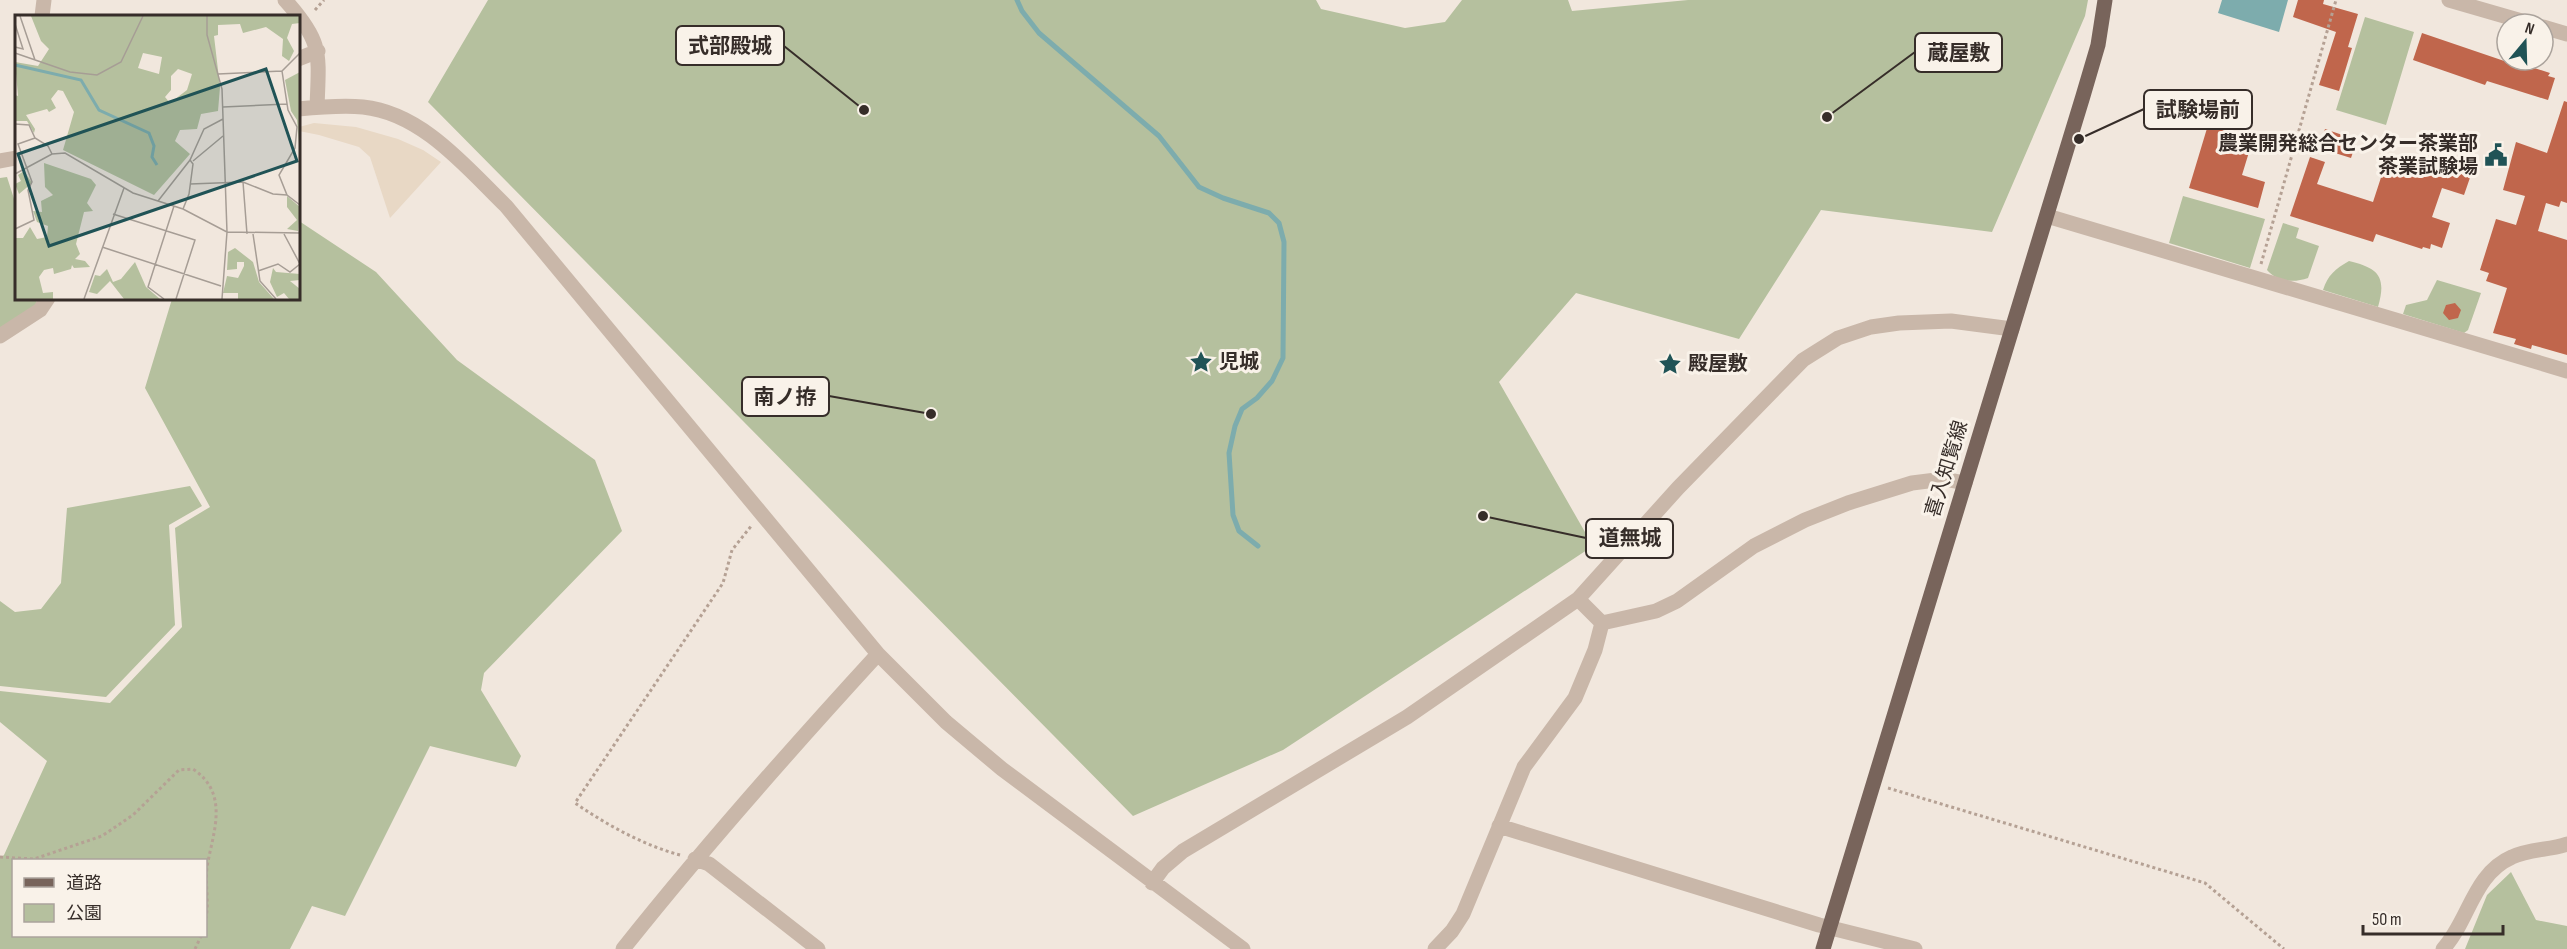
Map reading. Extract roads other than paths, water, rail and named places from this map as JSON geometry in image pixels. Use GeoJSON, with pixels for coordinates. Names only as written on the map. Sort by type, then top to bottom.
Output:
{"type":"FeatureCollection","features":[{"type":"Feature","properties":{"kind":"main road","name":"喜入知覧線"},"geometry":{"type":"LineString","coordinates":[[1823,949],[2098,45],[2105,0]]}},
{"type":"Feature","properties":{"kind":"street"},"geometry":{"type":"LineString","coordinates":[[42,15],[44,0]]}},
{"type":"Feature","properties":{"kind":"street"},"geometry":{"type":"LineString","coordinates":[[285,0],[299,15]]}},
{"type":"Feature","properties":{"kind":"street"},"geometry":{"type":"LineString","coordinates":[[2449,0],[2495,13]]}},
{"type":"Feature","properties":{"kind":"street"},"geometry":{"type":"LineString","coordinates":[[300,16],[306,23],[318,51],[317,107]]}},
{"type":"Feature","properties":{"kind":"street"},"geometry":{"type":"LineString","coordinates":[[300,58],[318,51]]}},
{"type":"Feature","properties":{"kind":"street"},"geometry":{"type":"LineString","coordinates":[[300,109],[363,107],[395,116],[438,141],[506,206],[878,654],[946,722],[1002,770],[1242,949]]}},
{"type":"Feature","properties":{"kind":"street"},"geometry":{"type":"LineString","coordinates":[[0,161],[15,158]]}},
{"type":"Feature","properties":{"kind":"street"},"geometry":{"type":"LineString","coordinates":[[2047,216],[2567,371]]}},
{"type":"Feature","properties":{"kind":"street"},"geometry":{"type":"LineString","coordinates":[[0,336],[40,310],[47,300]]}},
{"type":"Feature","properties":{"kind":"street"},"geometry":{"type":"LineString","coordinates":[[1152,883],[1162,868],[1183,850],[1407,717],[1578,599],[1678,488],[1803,360],[1812,354],[1838,338],[1871,327],[1899,323],[1951,321],[2012,329]]}},
{"type":"Feature","properties":{"kind":"street"},"geometry":{"type":"LineString","coordinates":[[1602,623],[1656,611],[1677,600],[1754,546],[1827,511],[1912,483],[1944,479],[1965,483]]}},
{"type":"Feature","properties":{"kind":"street"},"geometry":{"type":"LineString","coordinates":[[1578,599],[1602,623]]}},
{"type":"Feature","properties":{"kind":"street"},"geometry":{"type":"LineString","coordinates":[[1435,949],[1452,931],[1463,914],[1524,767],[1575,698],[1595,650],[1602,623]]}},
{"type":"Feature","properties":{"kind":"street"},"geometry":{"type":"LineString","coordinates":[[623,949],[767,774],[878,654]]}},
{"type":"Feature","properties":{"kind":"street"},"geometry":{"type":"LineString","coordinates":[[1499,826],[1830,928],[1915,949]]}},
{"type":"Feature","properties":{"kind":"street"},"geometry":{"type":"LineString","coordinates":[[2443,949],[2455,936],[2469,904],[2485,878],[2498,865],[2513,856],[2567,844]]}},
{"type":"Feature","properties":{"kind":"street"},"geometry":{"type":"LineString","coordinates":[[695,859],[709,864],[818,949]]}},
{"type":"Feature","properties":{"kind":"water"},"geometry":{"type":"Polygon","coordinates":[[[2222,0],[2288,0],[2279,32],[2218,13],[2222,0]]]}},
{"type":"Feature","properties":{"kind":"waterway"},"geometry":{"type":"LineString","coordinates":[[1017,0],[1022,11],[1039,33],[1159,136],[1199,187],[1223,198],[1269,213],[1279,223],[1284,242],[1283,358],[1272,381],[1257,398],[1242,409],[1235,426],[1229,453],[1233,515],[1239,531],[1258,546]]}},
{"type":"Feature","properties":{"kind":"place","name":"式部殿城"},"geometry":{"type":"Point","coordinates":[864,110]}},
{"type":"Feature","properties":{"kind":"place","name":"蔵屋敷"},"geometry":{"type":"Point","coordinates":[1827,117]}},
{"type":"Feature","properties":{"kind":"place","name":"試験場前"},"geometry":{"type":"Point","coordinates":[2079,139]}},
{"type":"Feature","properties":{"kind":"place","name":"農業開発総合センター茶業部 茶業試験場"},"geometry":{"type":"Point","coordinates":[2496,155]}},
{"type":"Feature","properties":{"kind":"place","name":"児城"},"geometry":{"type":"Point","coordinates":[1201,362]}},
{"type":"Feature","properties":{"kind":"place","name":"殿屋敷"},"geometry":{"type":"Point","coordinates":[1670,364]}},
{"type":"Feature","properties":{"kind":"place","name":"南ノ拵"},"geometry":{"type":"Point","coordinates":[931,414]}},
{"type":"Feature","properties":{"kind":"place","name":"道無城"},"geometry":{"type":"Point","coordinates":[1483,516]}}]}
